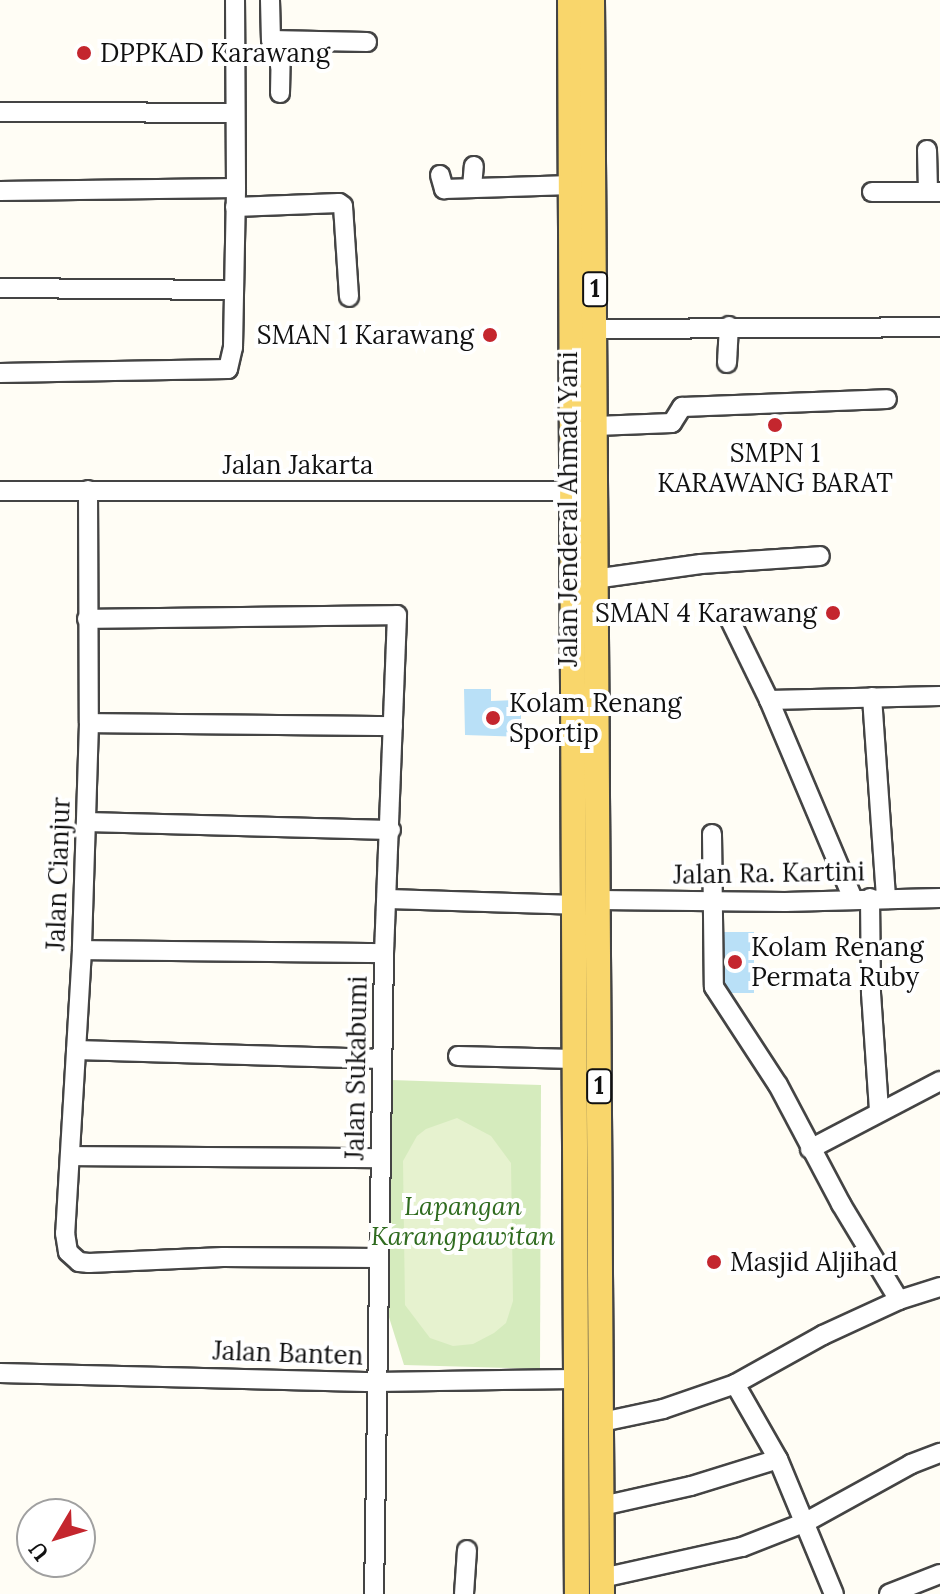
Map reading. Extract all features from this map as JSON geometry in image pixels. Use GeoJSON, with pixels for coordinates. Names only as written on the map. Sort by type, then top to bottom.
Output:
{"type":"FeatureCollection","features":[{"type":"Feature","properties":{"kind":"main road","name":"Jalan Jenderal Ahmad Yani"},"geometry":{"type":"LineString","coordinates":[[570,0],[572,185],[585,490],[587,903],[602,1422],[602,1586]]}},
{"type":"Feature","properties":{"kind":"main road","name":"Jalan Jenderal Ahmad Yani"},"geometry":{"type":"LineString","coordinates":[[577,1594],[574,1059],[587,903],[597,610],[585,490],[596,426],[592,0]]}},
{"type":"Feature","properties":{"kind":"street"},"geometry":{"type":"LineString","coordinates":[[0,373],[228,369],[232,360],[235,0]]}},
{"type":"Feature","properties":{"kind":"street"},"geometry":{"type":"LineString","coordinates":[[270,0],[268,36],[271,40],[367,42]]}},
{"type":"Feature","properties":{"kind":"street"},"geometry":{"type":"LineString","coordinates":[[280,93],[281,41]]}},
{"type":"Feature","properties":{"kind":"street"},"geometry":{"type":"LineString","coordinates":[[0,112],[235,113]]}},
{"type":"Feature","properties":{"kind":"street"},"geometry":{"type":"LineString","coordinates":[[872,192],[934,192],[927,150]]}},
{"type":"Feature","properties":{"kind":"street"},"geometry":{"type":"LineString","coordinates":[[472,187],[474,166]]}},
{"type":"Feature","properties":{"kind":"street"},"geometry":{"type":"LineString","coordinates":[[440,175],[441,188],[533,179],[572,185]]}},
{"type":"Feature","properties":{"kind":"street"},"geometry":{"type":"LineString","coordinates":[[0,191],[339,203],[343,206],[349,297]]}},
{"type":"Feature","properties":{"kind":"street"},"geometry":{"type":"LineString","coordinates":[[0,288],[233,290]]}},
{"type":"Feature","properties":{"kind":"street"},"geometry":{"type":"LineString","coordinates":[[727,363],[729,326]]}},
{"type":"Feature","properties":{"kind":"street"},"geometry":{"type":"LineString","coordinates":[[595,329],[940,327]]}},
{"type":"Feature","properties":{"kind":"street"},"geometry":{"type":"LineString","coordinates":[[596,426],[669,424],[675,422],[682,407],[887,399]]}},
{"type":"Feature","properties":{"kind":"street","name":"Jalan Cianjur"},"geometry":{"type":"LineString","coordinates":[[88,490],[89,723],[86,822],[82,950],[65,1233],[72,1258],[89,1263],[223,1257],[377,1258]]}},
{"type":"Feature","properties":{"kind":"street","name":"Jalan Jakarta"},"geometry":{"type":"LineString","coordinates":[[0,491],[585,490]]}},
{"type":"Feature","properties":{"kind":"street"},"geometry":{"type":"LineString","coordinates":[[594,579],[701,564],[820,556]]}},
{"type":"Feature","properties":{"kind":"street","name":"Jalan Sukabumi"},"geometry":{"type":"LineString","coordinates":[[87,619],[397,615],[384,953],[374,1594]]}},
{"type":"Feature","properties":{"kind":"street"},"geometry":{"type":"LineString","coordinates":[[730,620],[870,898]]}},
{"type":"Feature","properties":{"kind":"street"},"geometry":{"type":"LineString","coordinates":[[769,700],[940,696]]}},
{"type":"Feature","properties":{"kind":"street"},"geometry":{"type":"LineString","coordinates":[[872,697],[871,993],[879,1111]]}},
{"type":"Feature","properties":{"kind":"street"},"geometry":{"type":"LineString","coordinates":[[89,723],[393,726]]}},
{"type":"Feature","properties":{"kind":"street"},"geometry":{"type":"LineString","coordinates":[[86,822],[391,830]]}},
{"type":"Feature","properties":{"kind":"street"},"geometry":{"type":"LineString","coordinates":[[712,834],[714,987],[778,1085],[810,1149],[899,1300]]}},
{"type":"Feature","properties":{"kind":"street","name":"Jalan Ra. Kartini"},"geometry":{"type":"LineString","coordinates":[[388,899],[587,903],[940,898]]}},
{"type":"Feature","properties":{"kind":"street"},"geometry":{"type":"LineString","coordinates":[[82,950],[384,953]]}},
{"type":"Feature","properties":{"kind":"street"},"geometry":{"type":"LineString","coordinates":[[76,1050],[382,1059]]}},
{"type":"Feature","properties":{"kind":"street"},"geometry":{"type":"LineString","coordinates":[[458,1056],[574,1059]]}},
{"type":"Feature","properties":{"kind":"street"},"geometry":{"type":"LineString","coordinates":[[810,1149],[940,1081]]}},
{"type":"Feature","properties":{"kind":"street"},"geometry":{"type":"LineString","coordinates":[[70,1156],[380,1158]]}},
{"type":"Feature","properties":{"kind":"street"},"geometry":{"type":"LineString","coordinates":[[602,1422],[663,1409],[735,1384],[823,1335],[899,1300],[940,1287]]}},
{"type":"Feature","properties":{"kind":"street","name":"Jalan Banten"},"geometry":{"type":"LineString","coordinates":[[0,1373],[376,1382],[574,1379]]}},
{"type":"Feature","properties":{"kind":"street"},"geometry":{"type":"LineString","coordinates":[[735,1384],[778,1459],[834,1594]]}},
{"type":"Feature","properties":{"kind":"street"},"geometry":{"type":"LineString","coordinates":[[602,1586],[710,1556],[806,1522],[911,1464],[940,1453]]}},
{"type":"Feature","properties":{"kind":"street"},"geometry":{"type":"LineString","coordinates":[[602,1506],[691,1486],[778,1459]]}},
{"type":"Feature","properties":{"kind":"street"},"geometry":{"type":"LineString","coordinates":[[464,1594],[467,1550]]}},
{"type":"Feature","properties":{"kind":"street"},"geometry":{"type":"LineString","coordinates":[[889,1594],[940,1574]]}},
{"type":"Feature","properties":{"kind":"green space","name":"Lapangan Karangpawitan"},"geometry":{"type":"Polygon","coordinates":[[[391,1080],[541,1085],[540,1369],[404,1365],[388,1314],[385,1128],[391,1080]]]}},
{"type":"Feature","properties":{"kind":"green space"},"geometry":{"type":"Polygon","coordinates":[[[457,1118],[491,1136],[511,1163],[513,1301],[506,1323],[494,1333],[473,1344],[453,1346],[430,1338],[405,1305],[403,1161],[417,1136],[426,1129],[457,1118]]]}},
{"type":"Feature","properties":{"kind":"water","name":"Kolam Renang Sportip"},"geometry":{"type":"Polygon","coordinates":[[[464,689],[491,689],[491,701],[521,700],[521,737],[465,735],[464,689]]]}},
{"type":"Feature","properties":{"kind":"water","name":"Kolam Renang Permata Ruby"},"geometry":{"type":"Polygon","coordinates":[[[718,932],[754,932],[754,993],[718,993],[718,932]]]}},
{"type":"Feature","properties":{"kind":"place","name":"DPPKAD Karawang"},"geometry":{"type":"Point","coordinates":[84,53]}},
{"type":"Feature","properties":{"kind":"place","name":"SMAN 1 Karawang"},"geometry":{"type":"Point","coordinates":[490,335]}},
{"type":"Feature","properties":{"kind":"place","name":"SMPN 1 KARAWANG BARAT"},"geometry":{"type":"Point","coordinates":[775,425]}},
{"type":"Feature","properties":{"kind":"place","name":"SMAN 4 Karawang"},"geometry":{"type":"Point","coordinates":[833,613]}},
{"type":"Feature","properties":{"kind":"place","name":"Kolam Renang Sportip"},"geometry":{"type":"Point","coordinates":[493,718]}},
{"type":"Feature","properties":{"kind":"place","name":"Kolam Renang Permata Ruby"},"geometry":{"type":"Point","coordinates":[735,962]}},
{"type":"Feature","properties":{"kind":"place","name":"Masjid Aljihad"},"geometry":{"type":"Point","coordinates":[714,1262]}}]}
